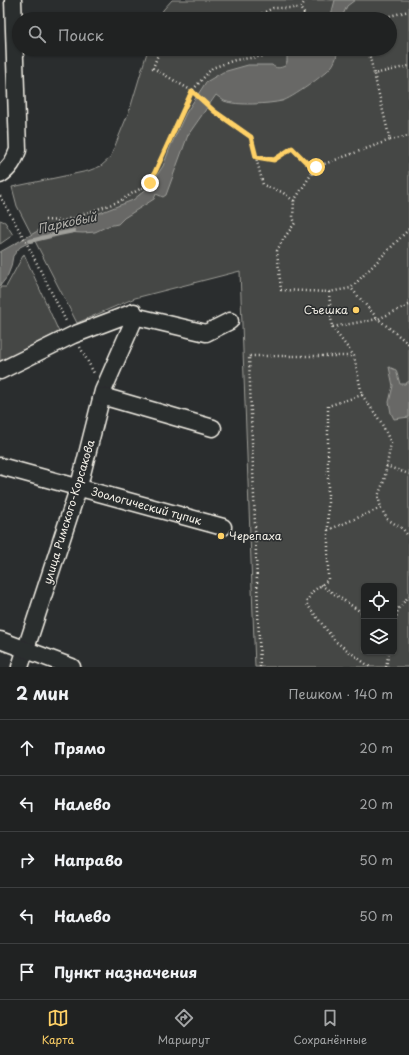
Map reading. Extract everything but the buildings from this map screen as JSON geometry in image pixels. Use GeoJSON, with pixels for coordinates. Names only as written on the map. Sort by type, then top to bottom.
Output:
{"type":"FeatureCollection","features":[{"type":"Feature","properties":{"kind":"street"},"geometry":{"type":"LineString","coordinates":[[13,0],[13,12]]}},
{"type":"Feature","properties":{"kind":"street"},"geometry":{"type":"LineString","coordinates":[[0,175],[8,169],[14,161],[18,150],[15,56]]}},
{"type":"Feature","properties":{"kind":"street"},"geometry":{"type":"LineString","coordinates":[[0,371],[73,335],[134,314],[206,333],[230,322]]}},
{"type":"Feature","properties":{"kind":"street","name":"улица Римского-Корсакова"},"geometry":{"type":"LineString","coordinates":[[20,667],[79,486],[102,396],[134,314]]}},
{"type":"Feature","properties":{"kind":"street"},"geometry":{"type":"LineString","coordinates":[[102,396],[213,428]]}},
{"type":"Feature","properties":{"kind":"street","name":"Зоологический тупик"},"geometry":{"type":"LineString","coordinates":[[0,466],[79,486],[223,527]]}},
{"type":"Feature","properties":{"kind":"street"},"geometry":{"type":"LineString","coordinates":[[0,640],[72,667]]}},
{"type":"Feature","properties":{"kind":"path"},"geometry":{"type":"LineString","coordinates":[[300,8],[306,0]]}},
{"type":"Feature","properties":{"kind":"path"},"geometry":{"type":"LineString","coordinates":[[265,12],[273,8],[300,8]]}},
{"type":"Feature","properties":{"kind":"path"},"geometry":{"type":"LineString","coordinates":[[300,8],[303,12]]}},
{"type":"Feature","properties":{"kind":"path"},"geometry":{"type":"LineString","coordinates":[[397,14],[409,11]]}},
{"type":"Feature","properties":{"kind":"path"},"geometry":{"type":"LineString","coordinates":[[157,56],[152,68],[197,94],[214,111],[251,137],[263,185],[282,192],[294,201]]}},
{"type":"Feature","properties":{"kind":"path"},"geometry":{"type":"LineString","coordinates":[[45,220],[63,221],[118,202],[150,183],[192,91],[212,68],[235,60],[265,56]]}},
{"type":"Feature","properties":{"kind":"path"},"geometry":{"type":"LineString","coordinates":[[370,56],[390,140]]}},
{"type":"Feature","properties":{"kind":"path"},"geometry":{"type":"LineString","coordinates":[[374,74],[409,66]]}},
{"type":"Feature","properties":{"kind":"path"},"geometry":{"type":"LineString","coordinates":[[409,136],[390,140],[316,167],[294,201],[293,217],[295,223],[282,241],[277,251],[281,290],[329,292],[352,288],[409,229]]}},
{"type":"Feature","properties":{"kind":"path"},"geometry":{"type":"LineString","coordinates":[[256,157],[274,160],[292,148],[306,162],[316,167]]}},
{"type":"Feature","properties":{"kind":"path"},"geometry":{"type":"LineString","coordinates":[[0,196],[44,275]]}},
{"type":"Feature","properties":{"kind":"path"},"geometry":{"type":"LineString","coordinates":[[352,288],[378,319],[409,344]]}},
{"type":"Feature","properties":{"kind":"path"},"geometry":{"type":"LineString","coordinates":[[329,292],[332,327],[354,356],[362,394],[381,422],[391,443],[384,481],[378,496],[381,508],[387,519],[403,529],[409,537]]}},
{"type":"Feature","properties":{"kind":"path"},"geometry":{"type":"LineString","coordinates":[[332,327],[378,319],[409,305]]}},
{"type":"Feature","properties":{"kind":"path"},"geometry":{"type":"LineString","coordinates":[[260,667],[249,356],[354,356]]}},
{"type":"Feature","properties":{"kind":"path"},"geometry":{"type":"LineString","coordinates":[[362,394],[328,406],[328,580],[312,592],[306,603],[335,641],[370,667]]}},
{"type":"Feature","properties":{"kind":"path"},"geometry":{"type":"LineString","coordinates":[[386,466],[409,474]]}},
{"type":"Feature","properties":{"kind":"path"},"geometry":{"type":"LineString","coordinates":[[328,530],[381,508]]}},
{"type":"Feature","properties":{"kind":"path"},"geometry":{"type":"LineString","coordinates":[[321,585],[361,612]]}},
{"type":"Feature","properties":{"kind":"path"},"geometry":{"type":"LineString","coordinates":[[396,619],[398,609],[409,596]]}},
{"type":"Feature","properties":{"kind":"path"},"geometry":{"type":"LineString","coordinates":[[386,667],[388,655]]}},
{"type":"Feature","properties":{"kind":"shaded area"},"geometry":{"type":"Polygon","coordinates":[[[172,0],[409,0],[409,667],[255,667],[240,271],[135,298],[77,323],[17,206],[12,187],[88,171],[101,166],[110,158],[130,109],[146,56],[397,56],[397,12],[162,12],[172,0]]]}},
{"type":"Feature","properties":{"kind":"shaded area"},"geometry":{"type":"Polygon","coordinates":[[[335,0],[355,0],[347,6],[344,12],[332,12],[335,0]]]}},
{"type":"Feature","properties":{"kind":"shaded area"},"geometry":{"type":"Polygon","coordinates":[[[287,56],[336,56],[333,64],[323,75],[282,101],[261,104],[236,104],[224,101],[216,95],[188,135],[166,195],[163,197],[156,194],[154,199],[124,218],[118,224],[108,226],[95,232],[64,232],[42,236],[20,247],[13,256],[7,277],[0,286],[0,252],[43,228],[60,226],[84,219],[133,200],[149,187],[163,166],[186,113],[206,82],[223,72],[248,65],[272,65],[278,68],[285,66],[287,56]]]}},
{"type":"Feature","properties":{"kind":"shaded area"},"geometry":{"type":"Polygon","coordinates":[[[0,220],[5,222],[13,235],[0,244],[0,220]]]}},
{"type":"Feature","properties":{"kind":"shaded area"},"geometry":{"type":"Polygon","coordinates":[[[24,254],[59,332],[0,362],[0,287],[6,287],[24,254]]]}},
{"type":"Feature","properties":{"kind":"shaded area"},"geometry":{"type":"Polygon","coordinates":[[[389,367],[396,370],[400,384],[405,384],[409,381],[409,417],[394,419],[391,413],[389,402],[393,386],[389,367]]]}},
{"type":"Feature","properties":{"kind":"waterway","name":"Парковый"},"geometry":{"type":"LineString","coordinates":[[30,241],[74,231]]}},
{"type":"Feature","properties":{"kind":"place","name":"Съешка"},"geometry":{"type":"Point","coordinates":[356,310]}},
{"type":"Feature","properties":{"kind":"place","name":"Черепаха"},"geometry":{"type":"Point","coordinates":[221,536]}},
{"type":"Feature","properties":{"kind":"route"},"geometry":{"type":"LineString","coordinates":[[150,183],[192,91],[214,111],[251,137],[256,157],[274,160],[292,148],[306,162],[316,167]]}}]}
